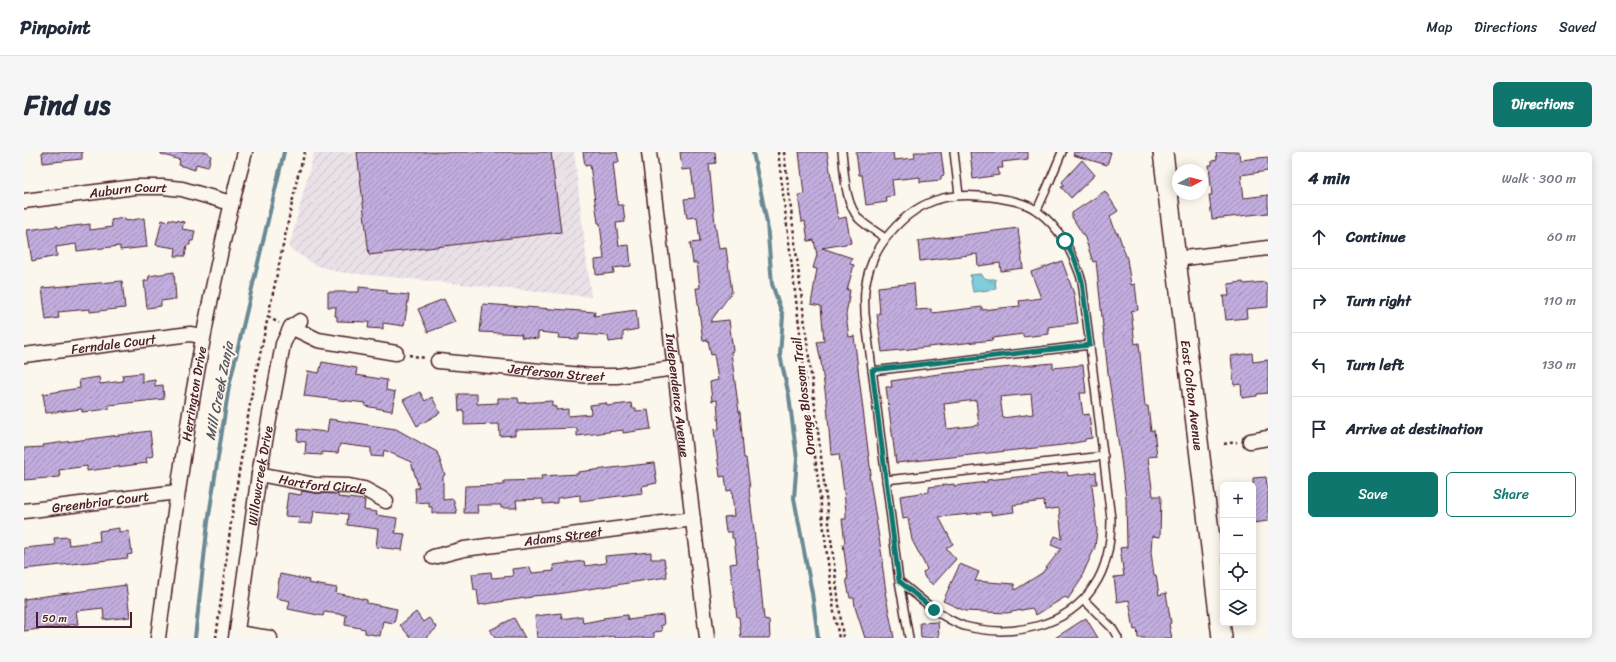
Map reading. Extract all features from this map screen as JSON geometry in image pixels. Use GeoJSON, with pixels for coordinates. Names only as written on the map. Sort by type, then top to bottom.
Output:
{"type":"FeatureCollection","features":[{"type":"Feature","properties":{"kind":"street","name":"Herrington Drive"},"geometry":{"type":"LineString","coordinates":[[158,638],[177,492],[203,336],[231,203],[245,152]]}},
{"type":"Feature","properties":{"kind":"street","name":"Independence Avenue"},"geometry":{"type":"LineString","coordinates":[[649,152],[707,638]]}},
{"type":"Feature","properties":{"kind":"street","name":"East Colton Avenue"},"geometry":{"type":"LineString","coordinates":[[1163,152],[1222,638]]}},
{"type":"Feature","properties":{"kind":"street","name":"Auburn Court"},"geometry":{"type":"LineString","coordinates":[[24,201],[135,187],[163,187],[182,189],[231,203]]}},
{"type":"Feature","properties":{"kind":"street"},"geometry":{"type":"LineString","coordinates":[[1176,259],[1268,248]]}},
{"type":"Feature","properties":{"kind":"street","name":"Willowcreek Drive"},"geometry":{"type":"LineString","coordinates":[[237,635],[259,474],[283,344],[295,324],[318,340],[396,352]]}},
{"type":"Feature","properties":{"kind":"street","name":"Ferndale Court"},"geometry":{"type":"LineString","coordinates":[[24,355],[190,334],[203,336]]}},
{"type":"Feature","properties":{"kind":"street","name":"Jefferson Street"},"geometry":{"type":"LineString","coordinates":[[438,361],[592,376],[617,376],[675,368]]}},
{"type":"Feature","properties":{"kind":"street"},"geometry":{"type":"LineString","coordinates":[[1250,441],[1268,438]]}},
{"type":"Feature","properties":{"kind":"street","name":"Hartford Circle"},"geometry":{"type":"LineString","coordinates":[[259,474],[315,485],[349,486],[364,489],[386,501]]}},
{"type":"Feature","properties":{"kind":"street","name":"Greenbriar Court"},"geometry":{"type":"LineString","coordinates":[[24,512],[177,492]]}},
{"type":"Feature","properties":{"kind":"street","name":"Adams Street"},"geometry":{"type":"LineString","coordinates":[[434,557],[464,549],[693,519]]}},
{"type":"Feature","properties":{"kind":"street"},"geometry":{"type":"LineString","coordinates":[[237,635],[270,638]]}},
{"type":"Feature","properties":{"kind":"lane"},"geometry":{"type":"LineString","coordinates":[[842,152],[847,192],[852,207],[860,219],[885,238]]}},
{"type":"Feature","properties":{"kind":"lane"},"geometry":{"type":"LineString","coordinates":[[954,152],[959,195]]}},
{"type":"Feature","properties":{"kind":"lane"},"geometry":{"type":"LineString","coordinates":[[1037,210],[1048,188],[1062,152]]}},
{"type":"Feature","properties":{"kind":"lane"},"geometry":{"type":"LineString","coordinates":[[899,581],[946,617],[964,626],[1006,633],[1025,631],[1044,626],[1067,613],[1084,600],[1095,585],[1103,568],[1111,538],[1111,519],[1104,456],[1082,281],[1075,260],[1065,241],[1037,210],[1000,198],[979,195],[959,195],[942,198],[918,210],[906,218],[885,238],[869,269],[865,290],[865,314],[899,581],[909,638]]}},
{"type":"Feature","properties":{"kind":"lane"},"geometry":{"type":"LineString","coordinates":[[872,370],[1090,345]]}},
{"type":"Feature","properties":{"kind":"lane"},"geometry":{"type":"LineString","coordinates":[[886,480],[1104,456]]}},
{"type":"Feature","properties":{"kind":"lane"},"geometry":{"type":"LineString","coordinates":[[1084,600],[1112,628],[1118,638]]}},
{"type":"Feature","properties":{"kind":"path"},"geometry":{"type":"LineString","coordinates":[[216,638],[232,515],[252,392],[298,175],[305,152]]}},
{"type":"Feature","properties":{"kind":"path"},"geometry":{"type":"LineString","coordinates":[[778,152],[833,604],[839,638]]}},
{"type":"Feature","properties":{"kind":"path","name":"Orange Blossom Trail"},"geometry":{"type":"LineString","coordinates":[[784,152],[844,638]]}},
{"type":"Feature","properties":{"kind":"path"},"geometry":{"type":"LineString","coordinates":[[396,352],[438,361]]}},
{"type":"Feature","properties":{"kind":"shaded area"},"geometry":{"type":"Polygon","coordinates":[[[314,152],[574,152],[591,297],[338,272],[315,265],[289,248],[314,152]]]}},
{"type":"Feature","properties":{"kind":"water"},"geometry":{"type":"Polygon","coordinates":[[[981,274],[986,278],[995,279],[996,289],[973,292],[970,275],[981,274]]]}},
{"type":"Feature","properties":{"kind":"building"},"geometry":{"type":"Polygon","coordinates":[[[42,152],[82,152],[82,159],[43,163],[42,152]]]}},
{"type":"Feature","properties":{"kind":"building"},"geometry":{"type":"Polygon","coordinates":[[[161,152],[208,152],[211,156],[208,167],[196,164],[195,170],[179,165],[180,160],[161,154],[161,152]]]}},
{"type":"Feature","properties":{"kind":"building"},"geometry":{"type":"Polygon","coordinates":[[[357,152],[551,152],[561,232],[369,255],[357,152]]]}},
{"type":"Feature","properties":{"kind":"building"},"geometry":{"type":"Polygon","coordinates":[[[583,152],[617,152],[619,162],[613,163],[618,205],[623,205],[625,222],[616,223],[619,246],[629,245],[631,266],[613,268],[614,273],[596,275],[595,260],[604,259],[600,223],[598,223],[590,165],[585,166],[583,152]]]}},
{"type":"Feature","properties":{"kind":"building"},"geometry":{"type":"Polygon","coordinates":[[[680,152],[715,152],[716,163],[709,164],[715,224],[719,249],[726,248],[732,292],[710,322],[729,320],[733,351],[731,352],[740,412],[744,458],[746,458],[750,488],[764,619],[769,620],[770,638],[741,638],[739,617],[737,617],[730,564],[737,563],[734,538],[732,538],[732,532],[726,532],[724,517],[734,516],[732,490],[727,491],[725,476],[720,477],[714,430],[719,429],[717,400],[712,401],[710,382],[718,380],[714,354],[711,355],[708,340],[703,341],[696,288],[700,288],[697,263],[693,263],[690,243],[700,242],[697,217],[687,218],[684,199],[695,198],[691,169],[682,170],[680,152]]]}},
{"type":"Feature","properties":{"kind":"building"},"geometry":{"type":"Polygon","coordinates":[[[799,152],[827,152],[838,219],[846,217],[851,243],[822,248],[852,258],[850,264],[854,265],[847,290],[850,290],[846,315],[849,337],[854,336],[871,474],[869,474],[883,563],[885,592],[894,638],[865,638],[855,607],[854,598],[850,598],[846,579],[848,579],[843,544],[845,543],[842,519],[846,519],[844,492],[839,454],[831,455],[827,405],[817,342],[824,341],[821,306],[811,304],[817,269],[813,268],[817,255],[814,240],[808,241],[805,221],[802,222],[798,195],[804,194],[799,152]]]}},
{"type":"Feature","properties":{"kind":"building"},"geometry":{"type":"Polygon","coordinates":[[[856,152],[893,152],[894,160],[915,158],[914,152],[941,152],[944,175],[941,176],[941,180],[920,182],[920,177],[892,180],[894,196],[886,197],[887,202],[866,205],[862,175],[859,175],[856,152]]]}},
{"type":"Feature","properties":{"kind":"building"},"geometry":{"type":"Polygon","coordinates":[[[970,152],[1028,152],[1028,159],[1002,162],[1003,168],[998,168],[999,175],[973,179],[970,152]]]}},
{"type":"Feature","properties":{"kind":"building"},"geometry":{"type":"Polygon","coordinates":[[[1074,152],[1111,152],[1107,165],[1073,155],[1074,152]]]}},
{"type":"Feature","properties":{"kind":"building"},"geometry":{"type":"Polygon","coordinates":[[[1216,152],[1239,152],[1240,160],[1268,157],[1268,171],[1241,175],[1244,198],[1268,195],[1268,213],[1212,219],[1209,195],[1212,195],[1209,165],[1212,165],[1212,161],[1217,160],[1216,152]]]}},
{"type":"Feature","properties":{"kind":"building"},"geometry":{"type":"Polygon","coordinates":[[[1082,160],[1095,175],[1071,198],[1061,187],[1064,185],[1062,182],[1082,160]]]}},
{"type":"Feature","properties":{"kind":"building"},"geometry":{"type":"Polygon","coordinates":[[[1105,191],[1118,211],[1110,216],[1127,259],[1131,285],[1135,284],[1138,310],[1131,311],[1135,344],[1139,343],[1145,406],[1148,406],[1151,431],[1154,430],[1157,456],[1148,457],[1153,496],[1161,496],[1160,537],[1152,536],[1151,552],[1154,575],[1156,575],[1159,595],[1166,593],[1172,638],[1138,638],[1137,629],[1134,630],[1129,600],[1117,602],[1114,577],[1124,576],[1120,548],[1127,547],[1126,499],[1108,373],[1096,261],[1093,262],[1085,238],[1072,217],[1072,213],[1105,191]]]}},
{"type":"Feature","properties":{"kind":"building"},"geometry":{"type":"Polygon","coordinates":[[[125,218],[126,221],[144,218],[147,247],[120,250],[120,246],[77,251],[76,244],[56,247],[57,256],[32,261],[27,230],[90,224],[90,230],[112,227],[111,220],[125,218]]]}},
{"type":"Feature","properties":{"kind":"building"},"geometry":{"type":"Polygon","coordinates":[[[169,219],[184,222],[182,229],[195,231],[193,241],[190,241],[190,245],[187,245],[185,256],[175,256],[176,248],[156,245],[162,220],[168,222],[169,219]]]}},
{"type":"Feature","properties":{"kind":"building"},"geometry":{"type":"Polygon","coordinates":[[[1018,228],[1023,268],[1001,271],[1000,263],[978,266],[977,254],[920,261],[918,241],[1018,228]]]}},
{"type":"Feature","properties":{"kind":"building"},"geometry":{"type":"Polygon","coordinates":[[[1062,261],[1074,294],[1078,323],[1048,327],[1049,334],[1023,337],[1023,334],[992,338],[993,340],[882,352],[877,314],[880,314],[878,287],[914,283],[916,310],[931,309],[932,313],[982,307],[982,310],[1020,306],[1019,301],[1041,298],[1031,272],[1062,261]]]}},
{"type":"Feature","properties":{"kind":"building"},"geometry":{"type":"Polygon","coordinates":[[[174,272],[176,299],[161,301],[161,306],[147,308],[144,281],[148,281],[149,276],[174,272]]]}},
{"type":"Feature","properties":{"kind":"building"},"geometry":{"type":"Polygon","coordinates":[[[122,281],[125,308],[90,312],[90,309],[58,312],[59,318],[46,320],[42,288],[122,281]]]}},
{"type":"Feature","properties":{"kind":"building"},"geometry":{"type":"Polygon","coordinates":[[[1243,282],[1244,284],[1265,282],[1268,284],[1268,307],[1246,309],[1247,318],[1226,320],[1223,296],[1229,296],[1228,284],[1243,282]]]}},
{"type":"Feature","properties":{"kind":"building"},"geometry":{"type":"Polygon","coordinates":[[[359,287],[387,290],[387,293],[409,295],[404,326],[383,323],[383,329],[368,328],[369,322],[337,321],[337,316],[335,316],[336,307],[328,307],[328,292],[359,292],[359,287]]]}},
{"type":"Feature","properties":{"kind":"building"},"geometry":{"type":"Polygon","coordinates":[[[444,299],[455,322],[428,332],[418,309],[444,299]]]}},
{"type":"Feature","properties":{"kind":"building"},"geometry":{"type":"Polygon","coordinates":[[[483,304],[595,312],[594,316],[636,310],[638,329],[623,332],[623,340],[609,342],[608,336],[579,334],[579,339],[558,338],[559,334],[538,332],[538,339],[521,337],[522,334],[480,332],[483,304]]]}},
{"type":"Feature","properties":{"kind":"building"},"geometry":{"type":"Polygon","coordinates":[[[1252,353],[1253,362],[1268,360],[1268,393],[1242,398],[1241,384],[1234,385],[1231,356],[1252,353]]]}},
{"type":"Feature","properties":{"kind":"building"},"geometry":{"type":"Polygon","coordinates":[[[322,362],[357,368],[356,375],[387,380],[386,390],[395,392],[392,411],[365,406],[366,403],[304,396],[308,371],[319,373],[322,362]]]}},
{"type":"Feature","properties":{"kind":"building"},"geometry":{"type":"Polygon","coordinates":[[[1053,363],[1053,368],[1083,365],[1086,393],[1080,393],[1083,415],[1089,414],[1092,438],[1085,439],[1085,441],[1063,445],[896,463],[886,387],[892,387],[891,381],[939,374],[1053,363]],[[1031,394],[1000,397],[1003,418],[1033,414],[1031,394]],[[976,400],[944,404],[947,429],[979,425],[976,400]]]}},
{"type":"Feature","properties":{"kind":"building"},"geometry":{"type":"Polygon","coordinates":[[[142,373],[142,382],[155,380],[155,386],[163,385],[164,399],[109,405],[109,409],[82,412],[82,409],[46,413],[43,394],[80,388],[79,380],[99,377],[100,384],[123,381],[122,375],[142,373]]]}},
{"type":"Feature","properties":{"kind":"building"},"geometry":{"type":"Polygon","coordinates":[[[420,392],[425,401],[432,397],[440,413],[417,426],[403,400],[420,392]]]}},
{"type":"Feature","properties":{"kind":"building"},"geometry":{"type":"Polygon","coordinates":[[[458,394],[477,394],[477,404],[498,403],[498,398],[518,398],[519,403],[552,401],[552,406],[556,407],[556,410],[568,409],[568,416],[591,414],[590,405],[606,403],[607,406],[631,403],[632,408],[636,408],[636,411],[648,410],[651,429],[623,433],[623,430],[577,436],[577,428],[515,430],[515,435],[500,436],[499,424],[464,425],[464,411],[459,411],[458,394]]]}},
{"type":"Feature","properties":{"kind":"building"},"geometry":{"type":"Polygon","coordinates":[[[329,419],[396,429],[437,452],[445,475],[443,476],[443,500],[453,499],[457,513],[432,513],[432,507],[429,507],[429,502],[416,503],[415,488],[419,488],[411,462],[384,450],[383,457],[371,456],[371,448],[340,444],[338,453],[322,452],[322,455],[305,454],[306,442],[297,441],[298,429],[327,432],[329,419]]]}},
{"type":"Feature","properties":{"kind":"building"},"geometry":{"type":"Polygon","coordinates":[[[150,431],[153,456],[146,458],[147,463],[87,471],[87,466],[59,470],[60,477],[24,480],[24,448],[44,447],[43,445],[150,431]]]}},
{"type":"Feature","properties":{"kind":"building"},"geometry":{"type":"Polygon","coordinates":[[[654,463],[657,483],[642,486],[643,493],[580,501],[580,495],[557,498],[557,503],[543,504],[543,499],[516,500],[517,508],[501,508],[501,505],[477,505],[478,513],[464,513],[465,486],[504,485],[504,481],[542,480],[541,476],[578,474],[578,472],[654,463]]]}},
{"type":"Feature","properties":{"kind":"building"},"geometry":{"type":"Polygon","coordinates":[[[1067,472],[1068,476],[1096,472],[1097,484],[1092,484],[1097,531],[1095,547],[1082,576],[1083,577],[1068,599],[1065,597],[1036,615],[1032,608],[1007,613],[965,611],[943,601],[960,564],[979,572],[975,581],[1014,584],[1015,590],[1042,573],[1061,549],[1051,545],[1055,536],[1062,539],[1059,508],[1045,510],[1044,501],[1013,505],[1014,512],[991,515],[991,512],[939,517],[953,544],[946,548],[956,559],[933,585],[925,578],[923,573],[927,569],[912,540],[908,518],[903,519],[900,496],[929,492],[929,487],[954,484],[954,486],[987,482],[987,480],[1067,472]]]}},
{"type":"Feature","properties":{"kind":"building"},"geometry":{"type":"Polygon","coordinates":[[[1266,477],[1268,521],[1256,523],[1256,482],[1253,482],[1253,478],[1266,477]]]}},
{"type":"Feature","properties":{"kind":"building"},"geometry":{"type":"Polygon","coordinates":[[[302,491],[338,494],[338,497],[365,500],[364,510],[377,512],[376,515],[397,518],[395,533],[405,534],[402,550],[376,547],[378,529],[347,525],[348,514],[314,511],[312,524],[298,523],[299,517],[285,516],[288,493],[301,495],[302,491]]]}},
{"type":"Feature","properties":{"kind":"building"},"geometry":{"type":"Polygon","coordinates":[[[119,528],[119,532],[129,531],[132,554],[127,555],[128,558],[24,569],[24,548],[55,545],[54,538],[68,537],[69,545],[100,541],[99,531],[119,528]]]}},
{"type":"Feature","properties":{"kind":"building"},"geometry":{"type":"Polygon","coordinates":[[[651,552],[651,559],[664,559],[667,577],[479,605],[477,590],[474,590],[472,574],[491,572],[492,578],[513,576],[512,569],[530,567],[532,573],[554,571],[553,565],[584,561],[585,566],[606,563],[605,556],[651,552]]]}},
{"type":"Feature","properties":{"kind":"building"},"geometry":{"type":"Polygon","coordinates":[[[280,574],[309,580],[308,583],[337,588],[336,593],[367,600],[367,603],[397,609],[394,623],[383,621],[380,636],[365,633],[365,629],[345,625],[346,615],[324,612],[323,616],[288,609],[290,601],[276,598],[280,574]]]}},
{"type":"Feature","properties":{"kind":"building"},"geometry":{"type":"Polygon","coordinates":[[[126,585],[130,617],[104,620],[103,608],[76,611],[78,624],[24,631],[24,599],[126,585]]]}},
{"type":"Feature","properties":{"kind":"building"},"geometry":{"type":"Polygon","coordinates":[[[416,612],[423,622],[429,618],[437,628],[425,638],[411,638],[400,625],[416,612]]]}},
{"type":"Feature","properties":{"kind":"building"},"geometry":{"type":"Polygon","coordinates":[[[561,613],[562,619],[582,616],[583,623],[604,619],[603,618],[627,615],[628,620],[663,615],[664,625],[661,625],[662,631],[654,632],[654,638],[615,638],[615,636],[599,638],[537,638],[535,616],[561,613]]]}},
{"type":"Feature","properties":{"kind":"building"},"geometry":{"type":"Polygon","coordinates":[[[514,618],[525,638],[495,638],[490,630],[514,618]]]}},
{"type":"Feature","properties":{"kind":"building"},"geometry":{"type":"Polygon","coordinates":[[[1086,618],[1098,638],[1055,638],[1086,618]]]}},
{"type":"Feature","properties":{"kind":"building"},"geometry":{"type":"Polygon","coordinates":[[[938,622],[939,638],[921,638],[920,623],[938,622]]]}},
{"type":"Feature","properties":{"kind":"waterway","name":"Mill Creek Zanja"},"geometry":{"type":"LineString","coordinates":[[195,638],[208,522],[229,386],[284,152]]}},
{"type":"Feature","properties":{"kind":"waterway"},"geometry":{"type":"LineString","coordinates":[[753,152],[767,223],[772,284],[783,316],[780,355],[789,396],[797,459],[794,498],[812,593],[818,638]]}},
{"type":"Feature","properties":{"kind":"route"},"geometry":{"type":"LineString","coordinates":[[934,610],[899,581],[872,370],[1090,345],[1082,281],[1075,260],[1065,241]]}}]}
